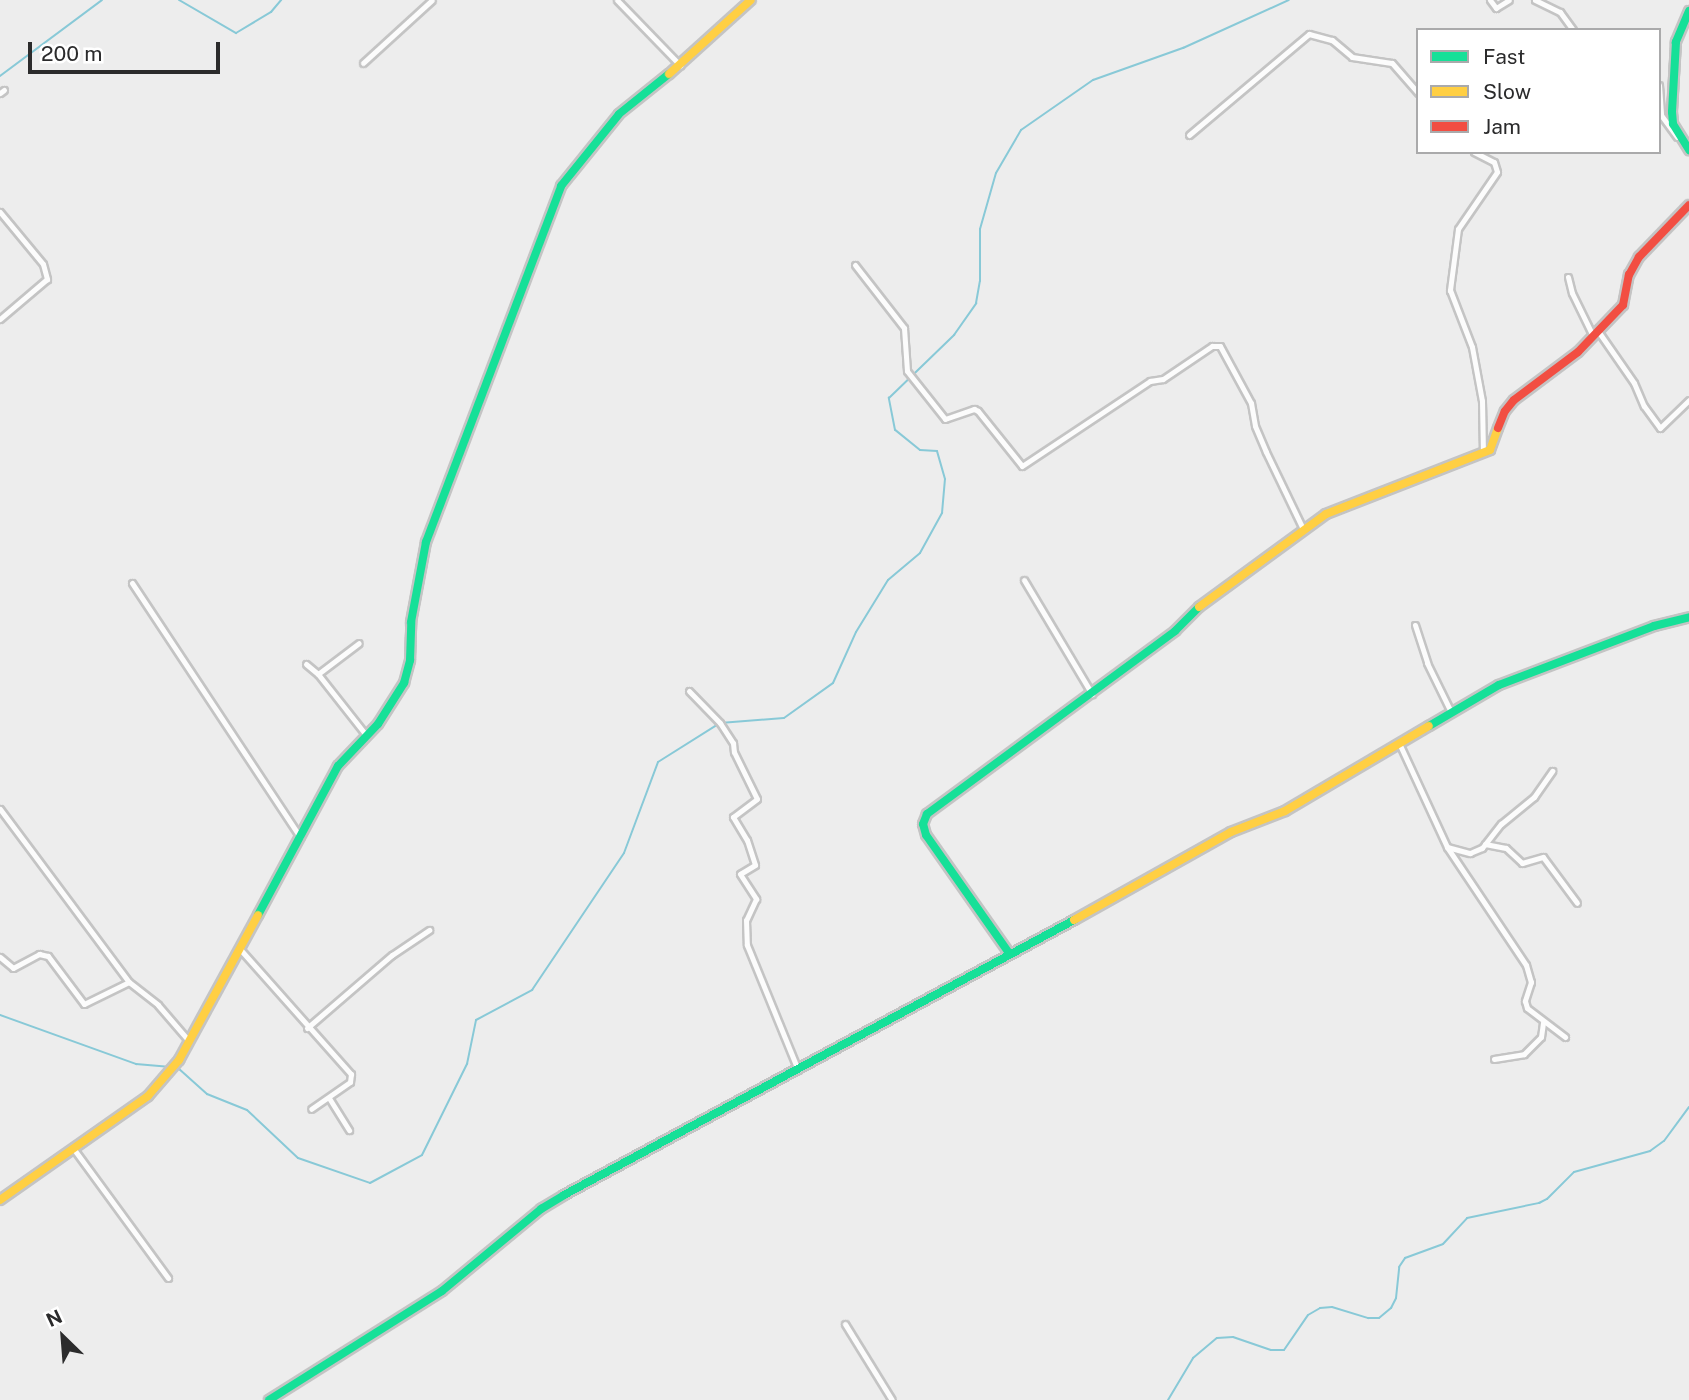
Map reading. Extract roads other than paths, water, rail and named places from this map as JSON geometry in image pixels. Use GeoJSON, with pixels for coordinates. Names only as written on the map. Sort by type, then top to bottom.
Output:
{"type":"FeatureCollection","features":[{"type":"Feature","properties":{"kind":"street"},"geometry":{"type":"LineString","coordinates":[[363,63],[432,0]]}},
{"type":"Feature","properties":{"kind":"street"},"geometry":{"type":"LineString","coordinates":[[617,0],[680,65]]}},
{"type":"Feature","properties":{"kind":"street"},"geometry":{"type":"LineString","coordinates":[[0,1200],[148,1096],[179,1060],[338,766],[378,724],[404,683],[410,660],[411,622],[426,542],[556,197],[572,170],[619,114],[680,65],[751,0]]}},
{"type":"Feature","properties":{"kind":"street"},"geometry":{"type":"LineString","coordinates":[[1490,0],[1496,8],[1510,0]]}},
{"type":"Feature","properties":{"kind":"street"},"geometry":{"type":"LineString","coordinates":[[1535,0],[1560,12],[1572,28]]}},
{"type":"Feature","properties":{"kind":"street"},"geometry":{"type":"LineString","coordinates":[[1688,148],[1674,124],[1672,113],[1676,42],[1689,11]]}},
{"type":"Feature","properties":{"kind":"street"},"geometry":{"type":"LineString","coordinates":[[1189,135],[1309,34],[1332,40],[1352,57],[1392,63],[1416,91]]}},
{"type":"Feature","properties":{"kind":"street"},"geometry":{"type":"LineString","coordinates":[[1661,115],[1688,148]]}},
{"type":"Feature","properties":{"kind":"street"},"geometry":{"type":"LineString","coordinates":[[1478,154],[1494,162],[1497,172],[1458,229],[1450,290],[1472,347],[1482,401],[1483,455]]}},
{"type":"Feature","properties":{"kind":"street"},"geometry":{"type":"LineString","coordinates":[[1009,953],[926,835],[923,824],[927,814],[1092,694],[1175,631],[1195,610],[1326,514],[1483,455],[1494,443],[1505,411],[1514,400],[1578,352],[1623,305],[1629,275],[1639,257],[1689,205]]}},
{"type":"Feature","properties":{"kind":"street"},"geometry":{"type":"LineString","coordinates":[[0,212],[43,264],[47,279],[0,319]]}},
{"type":"Feature","properties":{"kind":"street"},"geometry":{"type":"LineString","coordinates":[[855,265],[904,328],[907,371],[945,419],[974,409],[978,411],[1022,466],[1150,381],[1163,379],[1213,346],[1220,346],[1251,403],[1255,426],[1303,529]]}},
{"type":"Feature","properties":{"kind":"street"},"geometry":{"type":"LineString","coordinates":[[1568,277],[1572,293],[1596,334],[1634,383],[1644,405],[1660,428],[1689,400]]}},
{"type":"Feature","properties":{"kind":"street"},"geometry":{"type":"LineString","coordinates":[[1024,580],[1092,694]]}},
{"type":"Feature","properties":{"kind":"street"},"geometry":{"type":"LineString","coordinates":[[132,583],[300,837]]}},
{"type":"Feature","properties":{"kind":"street"},"geometry":{"type":"LineString","coordinates":[[269,1400],[442,1291],[552,1202],[799,1070],[1231,832],[1285,811],[1451,712],[1527,673],[1654,626],[1689,617]]}},
{"type":"Feature","properties":{"kind":"street"},"geometry":{"type":"LineString","coordinates":[[1416,625],[1427,663],[1451,712]]}},
{"type":"Feature","properties":{"kind":"street"},"geometry":{"type":"LineString","coordinates":[[318,674],[323,667],[359,643]]}},
{"type":"Feature","properties":{"kind":"street"},"geometry":{"type":"LineString","coordinates":[[306,664],[318,674],[366,735]]}},
{"type":"Feature","properties":{"kind":"street"},"geometry":{"type":"LineString","coordinates":[[689,691],[720,723],[733,743],[734,752],[757,799],[733,817],[754,855],[755,865],[740,874],[756,899],[746,920],[747,945],[799,1070]]}},
{"type":"Feature","properties":{"kind":"street"},"geometry":{"type":"LineString","coordinates":[[1399,743],[1447,847],[1526,965],[1531,982],[1525,1001],[1527,1008],[1564,1037]]}},
{"type":"Feature","properties":{"kind":"street"},"geometry":{"type":"LineString","coordinates":[[1447,847],[1470,853],[1485,844],[1501,824],[1534,797],[1552,771]]}},
{"type":"Feature","properties":{"kind":"street"},"geometry":{"type":"LineString","coordinates":[[0,809],[128,982],[154,1002],[189,1041]]}},
{"type":"Feature","properties":{"kind":"street"},"geometry":{"type":"LineString","coordinates":[[1485,844],[1506,848],[1522,863],[1543,857],[1577,903]]}},
{"type":"Feature","properties":{"kind":"street"},"geometry":{"type":"LineString","coordinates":[[307,1028],[392,955],[429,930]]}},
{"type":"Feature","properties":{"kind":"street"},"geometry":{"type":"LineString","coordinates":[[239,948],[307,1028],[351,1074],[350,1082],[312,1109]]}},
{"type":"Feature","properties":{"kind":"street"},"geometry":{"type":"LineString","coordinates":[[0,957],[13,968],[39,954],[48,956],[84,1004],[128,982]]}},
{"type":"Feature","properties":{"kind":"street"},"geometry":{"type":"LineString","coordinates":[[1494,1059],[1524,1054],[1541,1037],[1543,1023]]}},
{"type":"Feature","properties":{"kind":"street"},"geometry":{"type":"LineString","coordinates":[[329,1097],[349,1130]]}},
{"type":"Feature","properties":{"kind":"street"},"geometry":{"type":"LineString","coordinates":[[73,1148],[168,1278]]}},
{"type":"Feature","properties":{"kind":"street"},"geometry":{"type":"LineString","coordinates":[[845,1324],[892,1400]]}},
{"type":"Feature","properties":{"kind":"waterway"},"geometry":{"type":"LineString","coordinates":[[0,76],[102,0]]}},
{"type":"Feature","properties":{"kind":"waterway"},"geometry":{"type":"LineString","coordinates":[[179,0],[236,33],[271,12],[281,0]]}},
{"type":"Feature","properties":{"kind":"waterway"},"geometry":{"type":"LineString","coordinates":[[178,1068],[207,1094],[247,1110],[298,1158],[370,1183],[422,1155],[467,1064],[476,1020],[532,990],[624,853],[658,762],[720,723],[784,718],[833,683],[856,632],[888,580],[920,553],[942,513],[945,479],[937,451],[920,450],[895,430],[889,398],[954,335],[976,303],[980,281],[980,229],[996,173],[1021,130],[1093,80],[1183,48],[1289,0]]}},
{"type":"Feature","properties":{"kind":"waterway"},"geometry":{"type":"LineString","coordinates":[[0,1015],[136,1064],[168,1067]]}},
{"type":"Feature","properties":{"kind":"waterway"},"geometry":{"type":"LineString","coordinates":[[1168,1400],[1193,1358],[1217,1338],[1233,1337],[1271,1350],[1284,1350],[1308,1315],[1320,1308],[1332,1307],[1368,1318],[1379,1318],[1391,1308],[1396,1298],[1399,1267],[1405,1258],[1443,1244],[1467,1218],[1539,1203],[1547,1199],[1574,1172],[1650,1151],[1664,1141],[1689,1107]]}}]}
